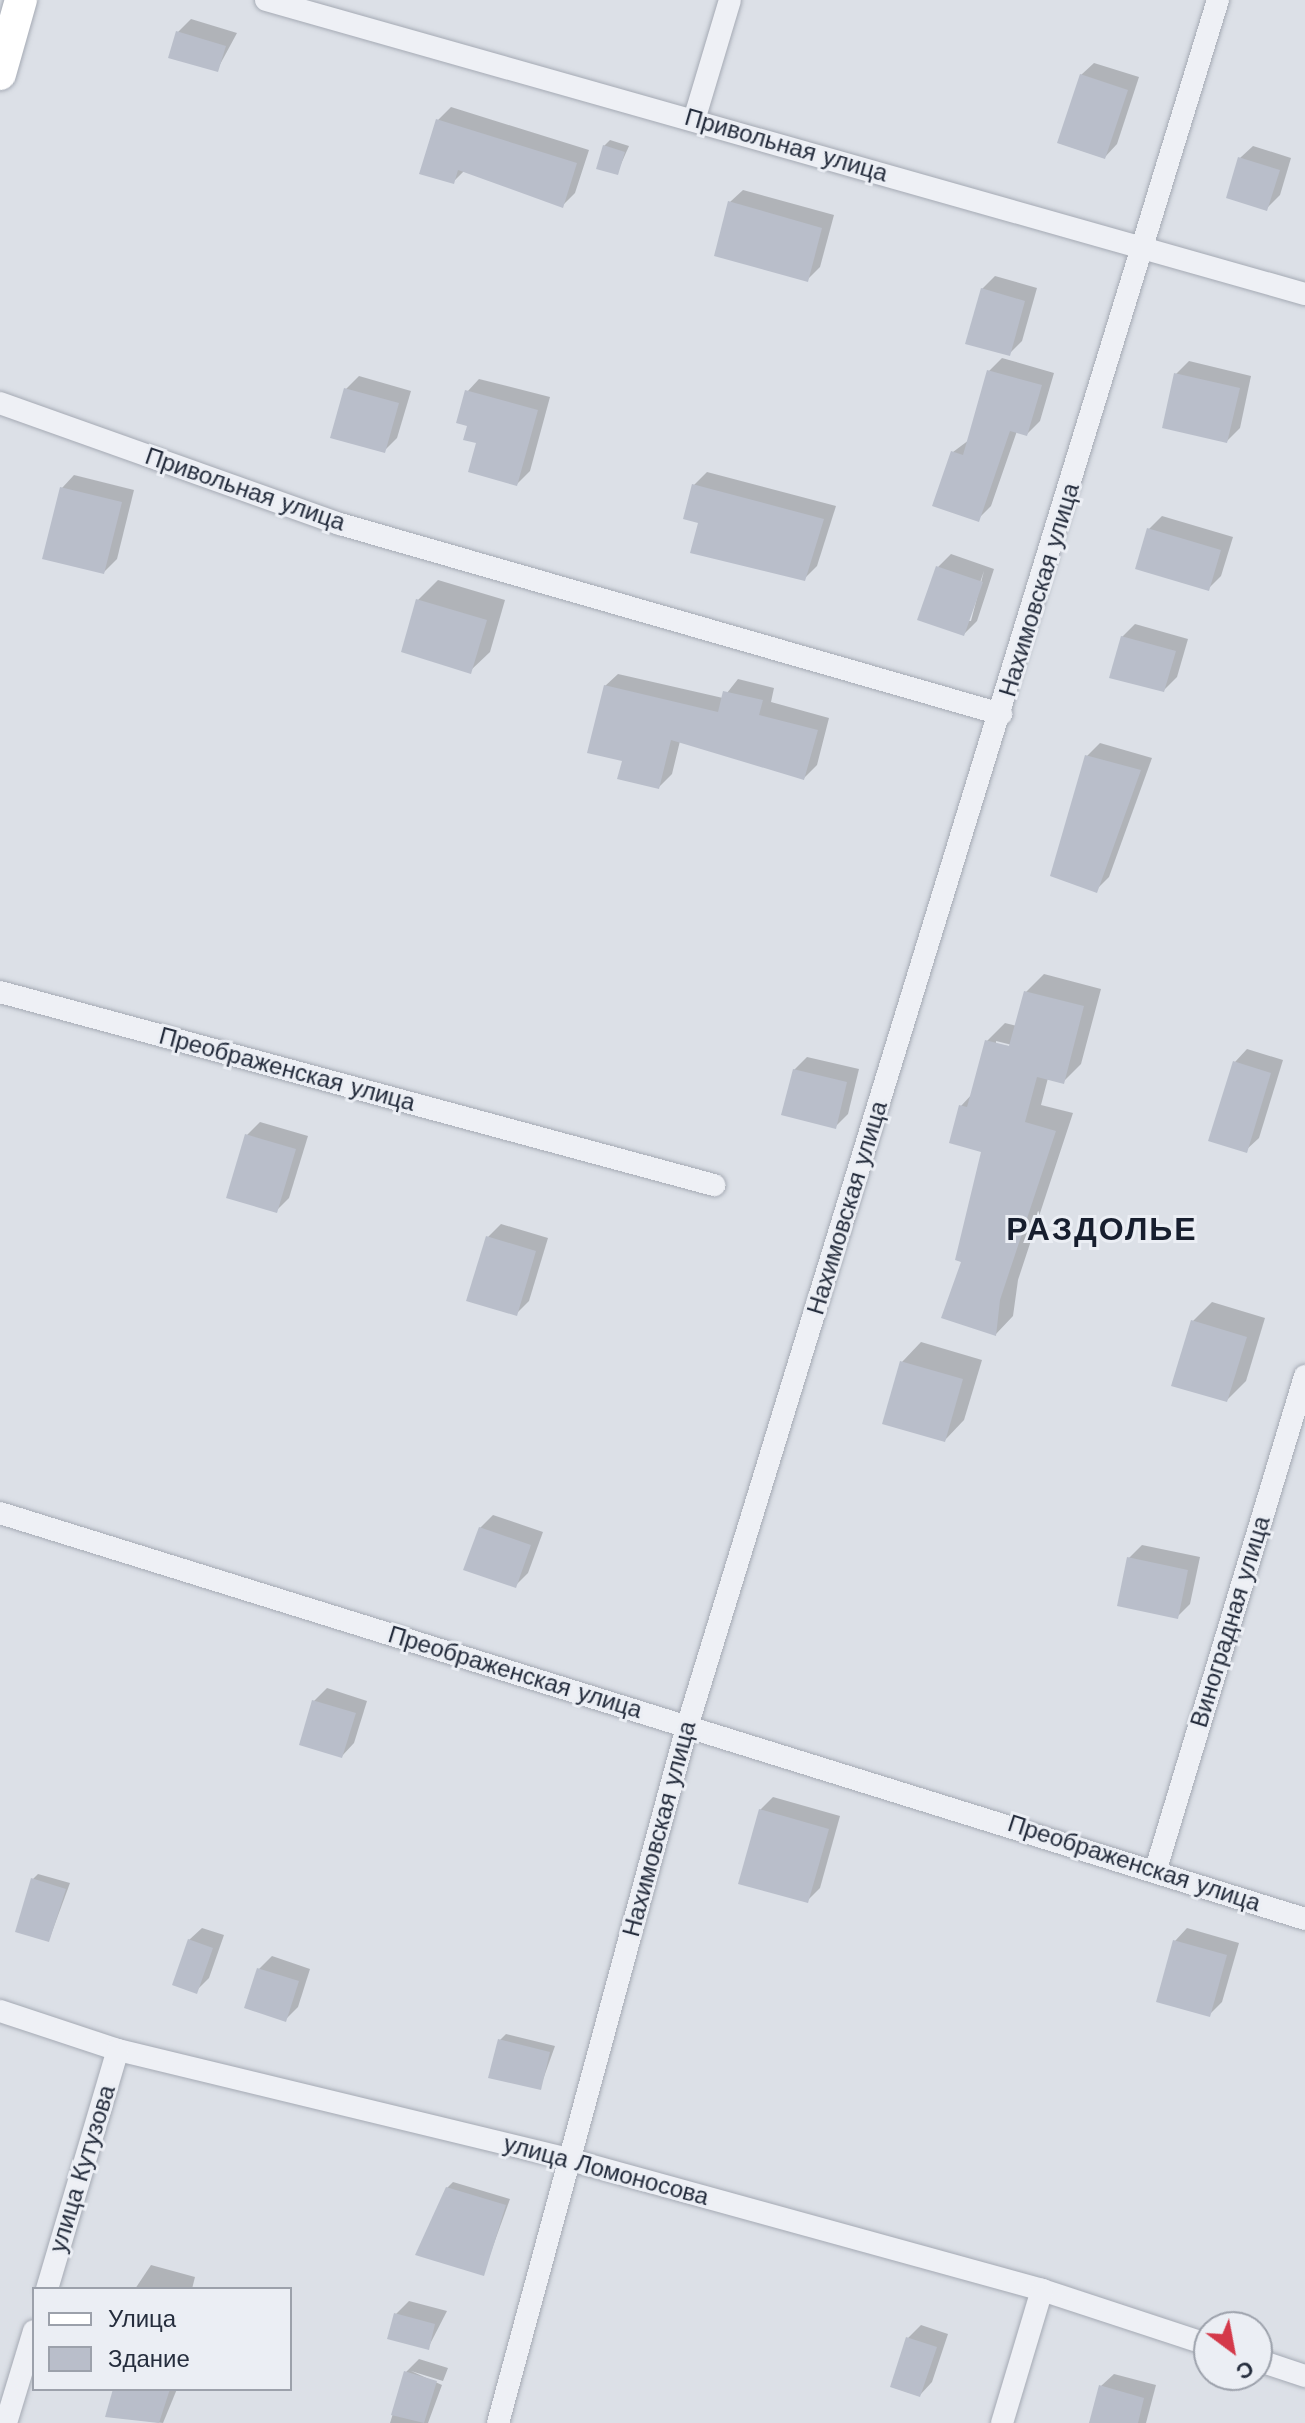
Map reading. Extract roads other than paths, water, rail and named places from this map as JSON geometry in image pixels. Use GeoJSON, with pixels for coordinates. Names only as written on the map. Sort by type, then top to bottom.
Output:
{"type":"FeatureCollection","features":[{"type":"Feature","properties":{"kind":"main road"},"geometry":{"type":"LineString","coordinates":[[0,74],[21,0]]}},
{"type":"Feature","properties":{"kind":"street","name":"Привольная улица"},"geometry":{"type":"LineString","coordinates":[[266,0],[1305,294]]}},
{"type":"Feature","properties":{"kind":"street"},"geometry":{"type":"LineString","coordinates":[[694,120],[730,0]]}},
{"type":"Feature","properties":{"kind":"street","name":"Нахимовская улица"},"geometry":{"type":"LineString","coordinates":[[498,2423],[687,1727],[1146,248],[1218,0]]}},
{"type":"Feature","properties":{"kind":"street","name":"Привольная улица"},"geometry":{"type":"LineString","coordinates":[[0,403],[340,524],[1001,714]]}},
{"type":"Feature","properties":{"kind":"street","name":"Преображенская улица"},"geometry":{"type":"LineString","coordinates":[[0,992],[714,1185]]}},
{"type":"Feature","properties":{"kind":"street","name":"Виноградная улица"},"geometry":{"type":"LineString","coordinates":[[1156,1869],[1305,1376]]}},
{"type":"Feature","properties":{"kind":"street","name":"Преображенская улица"},"geometry":{"type":"LineString","coordinates":[[0,1513],[1156,1869],[1305,1919]]}},
{"type":"Feature","properties":{"kind":"street","name":"улица Ломоносова"},"geometry":{"type":"LineString","coordinates":[[0,2011],[118,2050],[571,2160],[1042,2290],[1193,2340]]}},
{"type":"Feature","properties":{"kind":"street","name":"улица Кутузова"},"geometry":{"type":"LineString","coordinates":[[48,2287],[118,2050]]}},
{"type":"Feature","properties":{"kind":"street"},"geometry":{"type":"LineString","coordinates":[[1002,2423],[1042,2290]]}},
{"type":"Feature","properties":{"kind":"street"},"geometry":{"type":"LineString","coordinates":[[6,2423],[32,2338]]}},
{"type":"Feature","properties":{"kind":"street"},"geometry":{"type":"LineString","coordinates":[[1273,2365],[1305,2376]]}},
{"type":"Feature","properties":{"kind":"district","name":"РАЗДОЛЬЕ"},"geometry":{"type":"Point","coordinates":[1102,1229]}}]}
